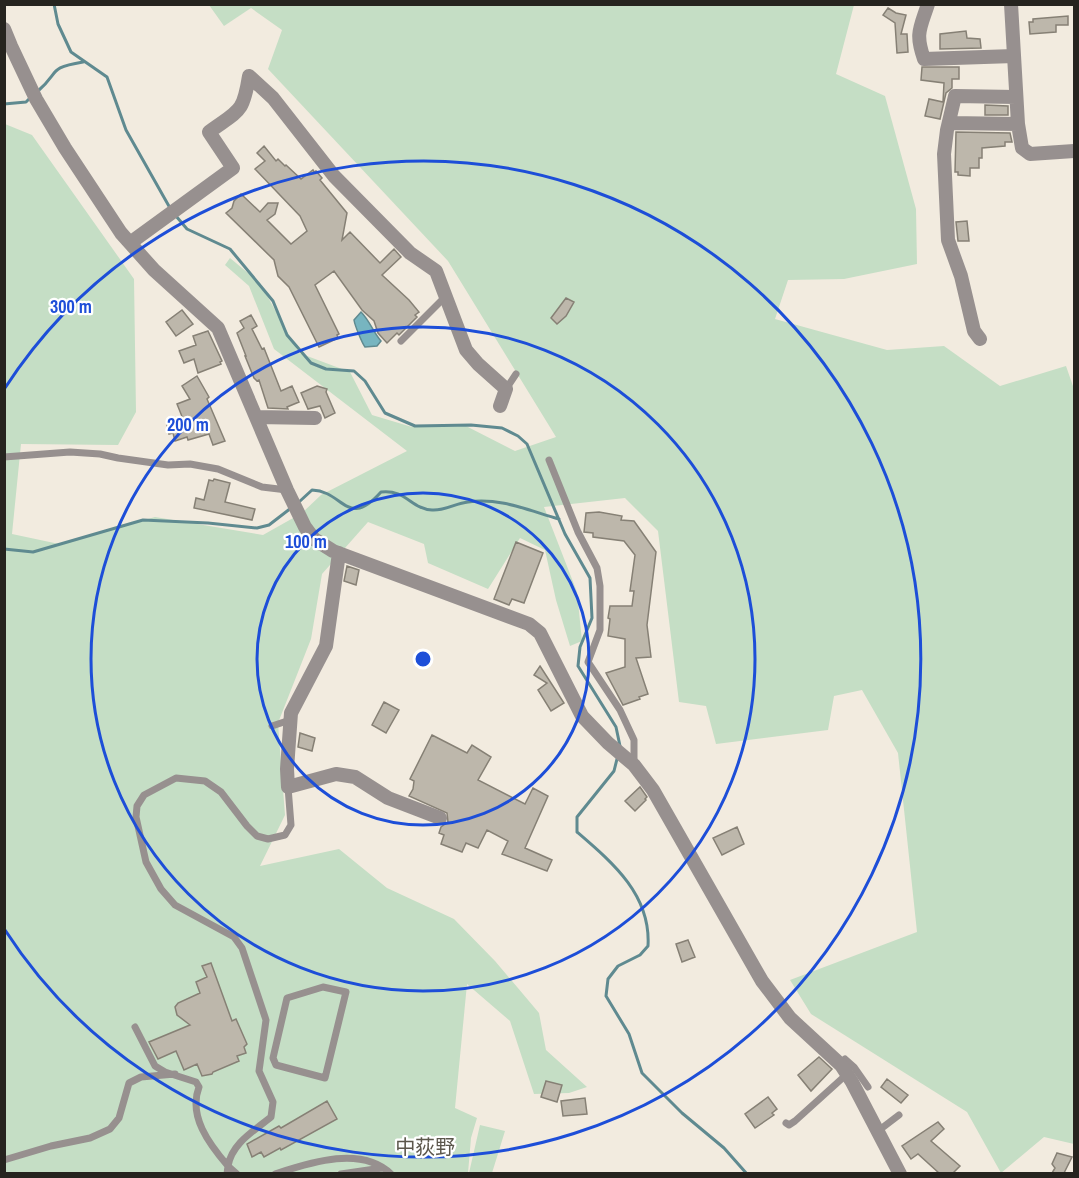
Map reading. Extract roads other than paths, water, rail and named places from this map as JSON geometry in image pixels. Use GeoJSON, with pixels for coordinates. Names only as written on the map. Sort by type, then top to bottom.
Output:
{"type":"FeatureCollection","features":[{"type":"Feature","properties":{"kind":"street"},"geometry":{"type":"LineString","coordinates":[[928,4],[918,32],[918,43],[924,59],[1014,56]]}},
{"type":"Feature","properties":{"kind":"street"},"geometry":{"type":"LineString","coordinates":[[1011,4],[1018,124],[1022,148],[1030,154],[1074,151]]}},
{"type":"Feature","properties":{"kind":"street"},"geometry":{"type":"LineString","coordinates":[[4,29],[36,99],[116,225],[154,270],[218,328],[288,492],[314,539],[339,554],[529,624],[540,633],[582,716],[629,761],[653,790],[762,981],[790,1018],[844,1069],[875,1132],[900,1173]]}},
{"type":"Feature","properties":{"kind":"street"},"geometry":{"type":"LineString","coordinates":[[130,243],[233,168],[209,132],[240,110],[245,102],[249,76],[273,98],[334,176],[410,254],[435,271],[466,359],[503,394]]}},
{"type":"Feature","properties":{"kind":"street"},"geometry":{"type":"LineString","coordinates":[[980,339],[974,331],[961,276],[948,240],[944,154],[947,130],[953,96],[1016,97]]}},
{"type":"Feature","properties":{"kind":"street"},"geometry":{"type":"LineString","coordinates":[[950,123],[1018,124]]}},
{"type":"Feature","properties":{"kind":"street"},"geometry":{"type":"LineString","coordinates":[[256,417],[315,418]]}},
{"type":"Feature","properties":{"kind":"street"},"geometry":{"type":"LineString","coordinates":[[339,554],[326,646],[291,713],[288,787],[336,774],[355,777],[388,798],[440,818]]}},
{"type":"Feature","properties":{"kind":"lane"},"geometry":{"type":"LineString","coordinates":[[401,341],[445,297]]}},
{"type":"Feature","properties":{"kind":"lane"},"geometry":{"type":"LineString","coordinates":[[503,394],[516,374]]}},
{"type":"Feature","properties":{"kind":"lane"},"geometry":{"type":"LineString","coordinates":[[4,457],[70,452],[100,454],[168,465],[190,464],[218,469],[262,487],[288,492]]}},
{"type":"Feature","properties":{"kind":"lane"},"geometry":{"type":"LineString","coordinates":[[549,460],[578,532],[597,568],[601,604],[600,630],[588,662],[620,710],[634,740],[629,761]]}},
{"type":"Feature","properties":{"kind":"lane"},"geometry":{"type":"LineString","coordinates":[[272,726],[290,720]]}},
{"type":"Feature","properties":{"kind":"lane"},"geometry":{"type":"LineString","coordinates":[[228,1169],[230,1153],[240,1142],[271,1118],[273,1102],[259,1071],[266,1020],[242,948],[234,937],[175,905],[161,889],[146,862],[136,817],[137,806],[144,795],[176,778],[205,781],[221,792],[257,836],[268,839],[285,835],[291,825],[288,787]]}},
{"type":"Feature","properties":{"kind":"lane"},"geometry":{"type":"LineString","coordinates":[[323,987],[346,992],[325,1078],[276,1065],[273,1058],[277,1037],[287,998],[323,987]]}},
{"type":"Feature","properties":{"kind":"lane"},"geometry":{"type":"LineString","coordinates":[[135,1027],[154,1066],[196,1082],[199,1087],[194,1099],[200,1123],[228,1169],[237,1173]]}},
{"type":"Feature","properties":{"kind":"lane"},"geometry":{"type":"LineString","coordinates":[[264,1035],[277,1037]]}},
{"type":"Feature","properties":{"kind":"lane"},"geometry":{"type":"LineString","coordinates":[[786,1123],[789,1125],[795,1121],[844,1069],[845,1059],[854,1067],[868,1087]]}},
{"type":"Feature","properties":{"kind":"lane"},"geometry":{"type":"LineString","coordinates":[[4,1160],[51,1146],[90,1138],[110,1129],[119,1118],[129,1083],[141,1077],[175,1074]]}},
{"type":"Feature","properties":{"kind":"lane"},"geometry":{"type":"LineString","coordinates":[[875,1132],[899,1115]]}},
{"type":"Feature","properties":{"kind":"lane"},"geometry":{"type":"LineString","coordinates":[[275,1173],[317,1161],[364,1159],[385,1167],[391,1173]]}},
{"type":"Feature","properties":{"kind":"lane"},"geometry":{"type":"LineString","coordinates":[[341,1173],[385,1167]]}},
{"type":"Feature","properties":{"kind":"water"},"geometry":{"type":"Polygon","coordinates":[[[361,312],[381,341],[377,346],[365,347],[362,342],[354,320],[361,312]]]}},
{"type":"Feature","properties":{"kind":"waterway"},"geometry":{"type":"LineString","coordinates":[[54,4],[58,24],[71,52],[107,77],[126,130],[170,208]]}},
{"type":"Feature","properties":{"kind":"waterway"},"geometry":{"type":"LineString","coordinates":[[38,91],[59,69],[83,62]]}},
{"type":"Feature","properties":{"kind":"waterway"},"geometry":{"type":"LineString","coordinates":[[4,104],[26,102],[31,97]]}},
{"type":"Feature","properties":{"kind":"waterway"},"geometry":{"type":"LineString","coordinates":[[176,216],[187,229],[230,249],[273,301],[287,335],[311,363],[326,369],[354,371],[365,381],[385,413],[415,426],[471,425],[502,428],[518,436],[527,444],[565,534],[590,578],[592,618],[580,647],[578,666],[616,727],[620,746]]}},
{"type":"Feature","properties":{"kind":"waterway"},"geometry":{"type":"LineString","coordinates":[[299,502],[312,490],[332,496],[346,506],[360,508],[370,503],[381,492],[390,492],[397,493],[425,509],[441,509],[468,502],[491,501],[559,519]]}},
{"type":"Feature","properties":{"kind":"waterway"},"geometry":{"type":"LineString","coordinates":[[4,549],[33,552],[143,520],[257,528],[269,525],[291,508]]}},
{"type":"Feature","properties":{"kind":"waterway"},"geometry":{"type":"LineString","coordinates":[[618,755],[614,771],[577,817],[577,832],[616,868],[636,896],[643,911],[648,946],[640,955],[618,966],[608,979],[606,996],[629,1034],[642,1073],[682,1113],[724,1148],[747,1174]]}},
{"type":"Feature","properties":{"kind":"district","name":"中荻野"},"geometry":{"type":"Point","coordinates":[425,1147]}}]}
